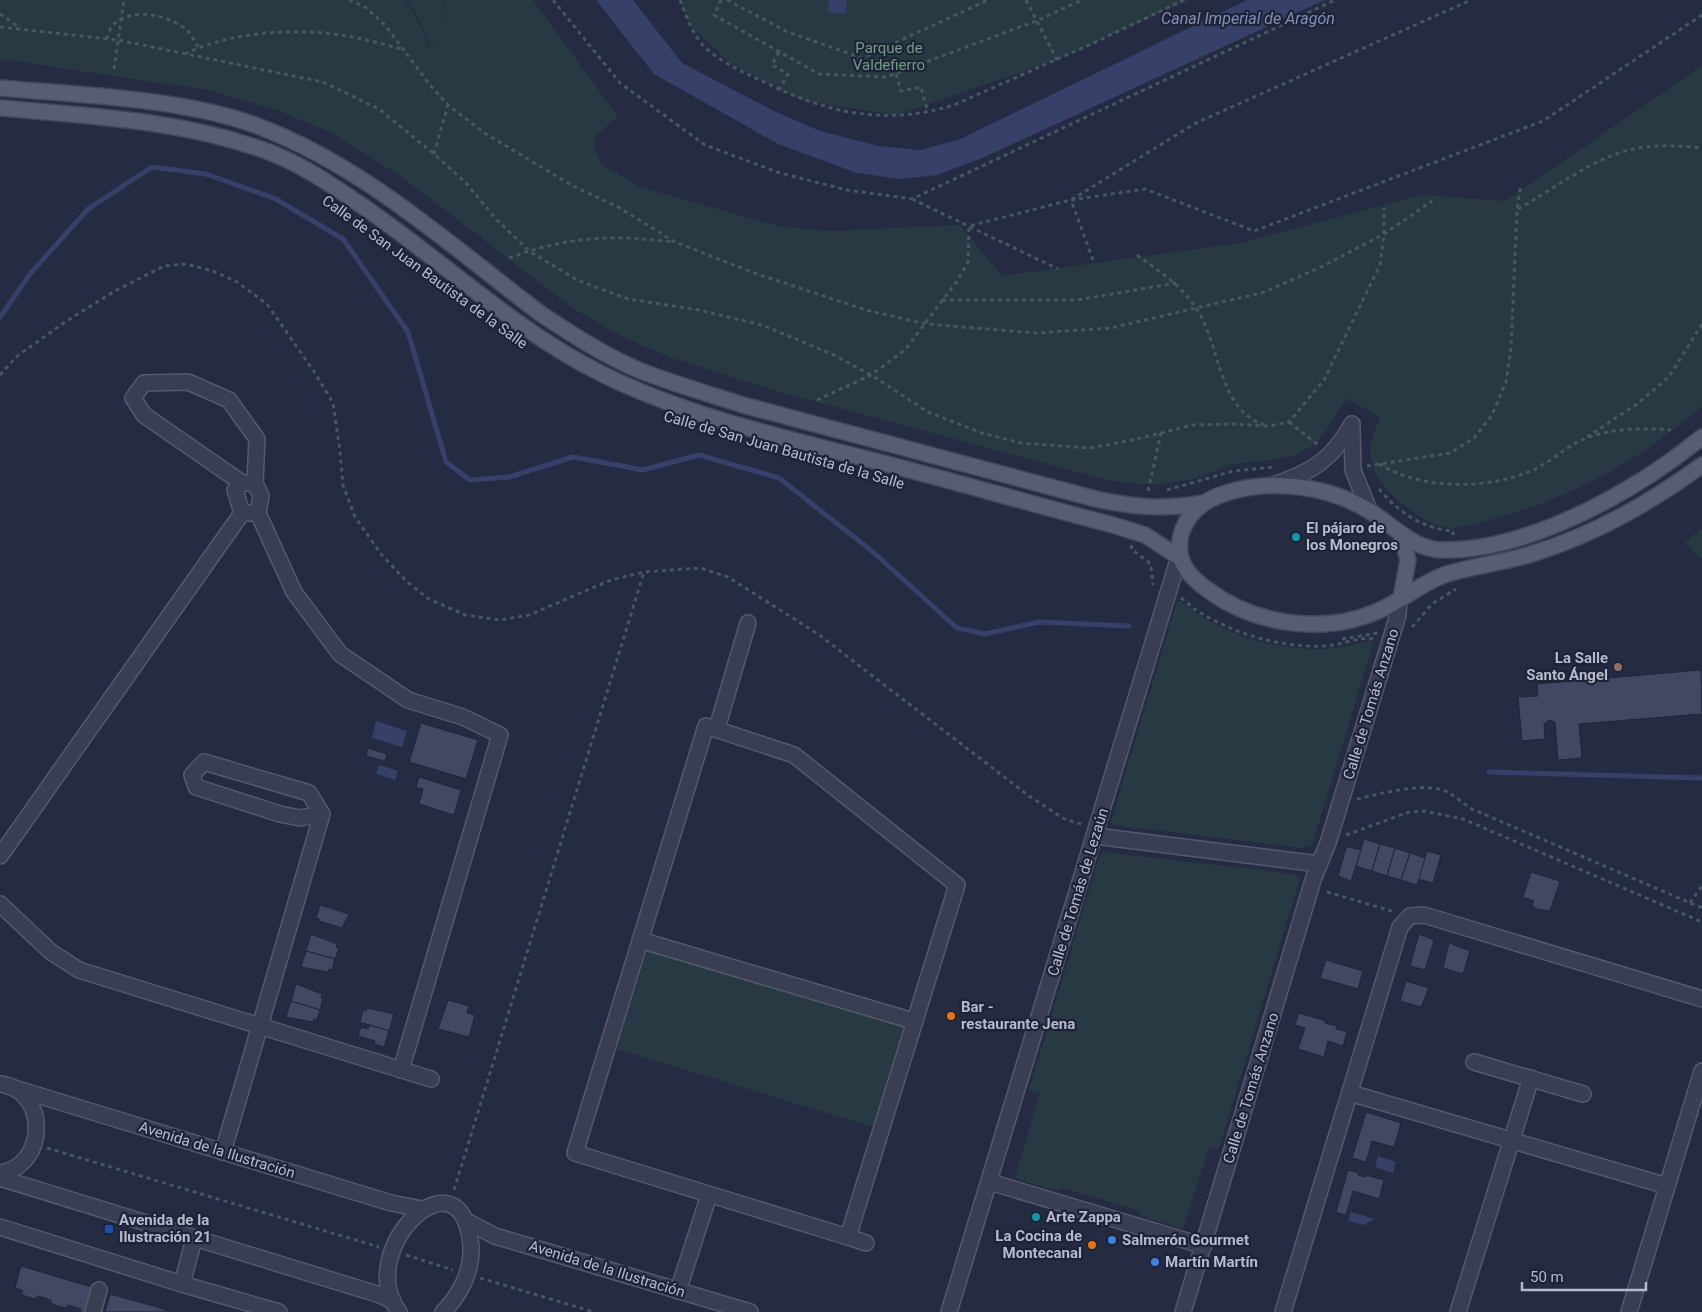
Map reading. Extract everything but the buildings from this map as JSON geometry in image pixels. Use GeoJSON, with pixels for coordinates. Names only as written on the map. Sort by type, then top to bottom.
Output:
{"type":"FeatureCollection","features":[{"type":"Feature","properties":{"kind":"main road"},"geometry":{"type":"LineString","coordinates":[[0,88],[113,98],[216,114],[253,125],[298,143],[337,163],[388,196],[541,314],[582,340],[640,370],[742,405],[1128,506],[1178,507],[1202,503],[1232,491],[1269,487],[1311,489],[1369,510],[1401,534],[1420,545],[1450,545],[1516,537],[1586,512],[1640,482],[1702,436]]}},
{"type":"Feature","properties":{"kind":"main road","name":"Calle de San Juan Bautista de la Salle"},"geometry":{"type":"LineString","coordinates":[[0,108],[162,125],[212,135],[270,153],[326,181],[376,215],[532,332],[559,350],[642,392],[760,432],[1145,535],[1179,557],[1194,579],[1222,599],[1246,611],[1283,621],[1302,623],[1338,622],[1379,611],[1452,573],[1529,555],[1594,531],[1656,497],[1702,465]]}},
{"type":"Feature","properties":{"kind":"main road"},"geometry":{"type":"LineString","coordinates":[[1179,557],[1183,529],[1193,511],[1202,503]]}},
{"type":"Feature","properties":{"kind":"main road"},"geometry":{"type":"LineString","coordinates":[[1400,599],[1408,560],[1401,534]]}},
{"type":"Feature","properties":{"kind":"street"},"geometry":{"type":"LineString","coordinates":[[249,483],[256,440],[228,400],[188,382],[144,383],[133,398],[144,415],[249,483],[261,496],[258,513],[294,592],[340,654],[408,700],[463,717],[500,735],[401,1070]]}},
{"type":"Feature","properties":{"kind":"street"},"geometry":{"type":"LineString","coordinates":[[1269,487],[1301,476],[1325,461],[1344,439],[1352,424],[1352,460],[1356,481],[1369,510]]}},
{"type":"Feature","properties":{"kind":"street"},"geometry":{"type":"LineString","coordinates":[[242,514],[235,490],[249,483]]}},
{"type":"Feature","properties":{"kind":"street"},"geometry":{"type":"LineString","coordinates":[[242,514],[258,513]]}},
{"type":"Feature","properties":{"kind":"street"},"geometry":{"type":"LineString","coordinates":[[0,856],[242,514]]}},
{"type":"Feature","properties":{"kind":"street","name":"Calle de Tomás de Lezaún"},"geometry":{"type":"LineString","coordinates":[[949,1312],[1179,557]]}},
{"type":"Feature","properties":{"kind":"street","name":"Calle de Tomás Anzano"},"geometry":{"type":"LineString","coordinates":[[1183,1312],[1319,864],[1328,843],[1398,615],[1400,599]]}},
{"type":"Feature","properties":{"kind":"street"},"geometry":{"type":"LineString","coordinates":[[717,728],[748,622]]}},
{"type":"Feature","properties":{"kind":"street"},"geometry":{"type":"LineString","coordinates":[[848,1237],[913,1021],[957,885],[794,755],[717,728],[706,726],[575,1153],[866,1243]]}},
{"type":"Feature","properties":{"kind":"street"},"geometry":{"type":"LineString","coordinates":[[223,1152],[322,814],[309,793],[204,762],[192,775],[196,786],[280,814],[300,818],[322,814]]}},
{"type":"Feature","properties":{"kind":"street"},"geometry":{"type":"LineString","coordinates":[[1096,833],[1319,864]]}},
{"type":"Feature","properties":{"kind":"street"},"geometry":{"type":"LineString","coordinates":[[0,904],[51,952],[79,970],[431,1079]]}},
{"type":"Feature","properties":{"kind":"street"},"geometry":{"type":"LineString","coordinates":[[1283,1312],[1400,926],[1410,916],[1424,915],[1702,999]]}},
{"type":"Feature","properties":{"kind":"street"},"geometry":{"type":"LineString","coordinates":[[640,940],[913,1021]]}},
{"type":"Feature","properties":{"kind":"street"},"geometry":{"type":"LineString","coordinates":[[1474,1062],[1583,1094]]}},
{"type":"Feature","properties":{"kind":"street"},"geometry":{"type":"LineString","coordinates":[[1629,1312],[1702,1071]]}},
{"type":"Feature","properties":{"kind":"street"},"geometry":{"type":"LineString","coordinates":[[1458,1312],[1531,1078]]}},
{"type":"Feature","properties":{"kind":"street"},"geometry":{"type":"LineString","coordinates":[[0,1173],[20,1165],[30,1154],[38,1124],[33,1109],[24,1096],[4,1084]]}},
{"type":"Feature","properties":{"kind":"street","name":"Avenida de la Ilustración"},"geometry":{"type":"LineString","coordinates":[[4,1084],[391,1204],[422,1209],[434,1204],[449,1205],[458,1210],[466,1221],[495,1236],[750,1312]]}},
{"type":"Feature","properties":{"kind":"street"},"geometry":{"type":"LineString","coordinates":[[1350,1093],[1667,1186]]}},
{"type":"Feature","properties":{"kind":"street"},"geometry":{"type":"LineString","coordinates":[[0,1178],[380,1295],[396,1306]]}},
{"type":"Feature","properties":{"kind":"street"},"geometry":{"type":"LineString","coordinates":[[990,1182],[1204,1246]]}},
{"type":"Feature","properties":{"kind":"street"},"geometry":{"type":"LineString","coordinates":[[678,1291],[709,1195]]}},
{"type":"Feature","properties":{"kind":"street"},"geometry":{"type":"LineString","coordinates":[[396,1306],[389,1277],[392,1251],[407,1223],[422,1209]]}},
{"type":"Feature","properties":{"kind":"street"},"geometry":{"type":"LineString","coordinates":[[443,1312],[459,1293],[467,1274],[471,1252],[466,1221]]}},
{"type":"Feature","properties":{"kind":"street"},"geometry":{"type":"LineString","coordinates":[[0,1227],[279,1312]]}},
{"type":"Feature","properties":{"kind":"street"},"geometry":{"type":"LineString","coordinates":[[182,1284],[194,1239]]}},
{"type":"Feature","properties":{"kind":"street"},"geometry":{"type":"LineString","coordinates":[[92,1312],[99,1290]]}},
{"type":"Feature","properties":{"kind":"path"},"geometry":{"type":"LineString","coordinates":[[114,69],[124,0]]}},
{"type":"Feature","properties":{"kind":"path"},"geometry":{"type":"LineString","coordinates":[[350,0],[365,7],[385,25],[406,50],[430,85],[448,105],[486,134],[573,186],[618,207],[675,242],[757,274],[857,307],[926,324],[1045,332],[1112,328],[1197,309],[1264,292],[1325,266],[1384,234],[1432,201]]}},
{"type":"Feature","properties":{"kind":"path"},"geometry":{"type":"LineString","coordinates":[[553,0],[620,83],[705,144],[780,173],[846,190],[912,199],[1058,268]]}},
{"type":"Feature","properties":{"kind":"path"},"geometry":{"type":"LineString","coordinates":[[680,0],[690,25],[703,44],[742,72],[820,107],[840,111],[897,115],[928,112],[954,105],[1057,60],[1184,0]]}},
{"type":"Feature","properties":{"kind":"path"},"geometry":{"type":"LineString","coordinates":[[721,0],[714,14],[819,74],[886,78],[1036,21],[1082,0]]}},
{"type":"Feature","properties":{"kind":"path"},"geometry":{"type":"LineString","coordinates":[[727,0],[788,32],[862,58],[988,0]]}},
{"type":"Feature","properties":{"kind":"path"},"geometry":{"type":"LineString","coordinates":[[1026,0],[1057,60]]}},
{"type":"Feature","properties":{"kind":"path"},"geometry":{"type":"LineString","coordinates":[[912,199],[1335,0]]}},
{"type":"Feature","properties":{"kind":"path"},"geometry":{"type":"LineString","coordinates":[[1072,200],[1196,123],[1471,0]]}},
{"type":"Feature","properties":{"kind":"path"},"geometry":{"type":"LineString","coordinates":[[0,14],[22,29]]}},
{"type":"Feature","properties":{"kind":"path"},"geometry":{"type":"LineString","coordinates":[[106,39],[112,26],[121,20],[144,14],[170,19],[189,32],[198,47]]}},
{"type":"Feature","properties":{"kind":"path"},"geometry":{"type":"LineString","coordinates":[[969,226],[1072,200],[1145,189],[1254,231],[1543,120],[1702,15]]}},
{"type":"Feature","properties":{"kind":"path"},"geometry":{"type":"LineString","coordinates":[[0,27],[118,40],[323,82],[379,109],[434,154],[466,184],[496,219],[529,251],[577,280],[628,300],[699,310],[762,325],[832,354],[871,375],[928,412],[982,433],[1021,443],[1090,448],[1137,440],[1192,425],[1270,426],[1289,422],[1324,380],[1380,265],[1384,234],[1384,208]]}},
{"type":"Feature","properties":{"kind":"path"},"geometry":{"type":"LineString","coordinates":[[185,54],[198,47],[242,36],[286,32],[344,36],[406,50]]}},
{"type":"Feature","properties":{"kind":"path"},"geometry":{"type":"LineString","coordinates":[[779,52],[772,65],[788,74],[779,90]]}},
{"type":"Feature","properties":{"kind":"path"},"geometry":{"type":"LineString","coordinates":[[896,74],[901,91],[921,87],[928,112]]}},
{"type":"Feature","properties":{"kind":"path"},"geometry":{"type":"LineString","coordinates":[[434,154],[448,105]]}},
{"type":"Feature","properties":{"kind":"path"},"geometry":{"type":"LineString","coordinates":[[1517,209],[1587,167],[1623,152],[1674,145],[1702,148]]}},
{"type":"Feature","properties":{"kind":"path"},"geometry":{"type":"LineString","coordinates":[[1366,466],[1450,453],[1474,438],[1492,415],[1506,382],[1512,348],[1517,209],[1521,184]]}},
{"type":"Feature","properties":{"kind":"path"},"geometry":{"type":"LineString","coordinates":[[1072,200],[1094,260]]}},
{"type":"Feature","properties":{"kind":"path"},"geometry":{"type":"LineString","coordinates":[[817,400],[871,375],[905,350],[957,281],[968,262],[969,226]]}},
{"type":"Feature","properties":{"kind":"path"},"geometry":{"type":"LineString","coordinates":[[509,258],[553,243],[597,238],[645,238],[675,242]]}},
{"type":"Feature","properties":{"kind":"path"},"geometry":{"type":"LineString","coordinates":[[1137,255],[1163,271],[1197,309],[1211,339],[1230,395],[1238,407],[1252,421],[1270,426]]}},
{"type":"Feature","properties":{"kind":"path"},"geometry":{"type":"LineString","coordinates":[[0,375],[16,358],[65,322],[115,291],[164,266],[186,264],[213,271],[237,282],[268,304],[315,373],[333,403],[343,485],[355,517],[381,554],[407,582],[430,599],[465,614],[500,620],[529,615],[610,580],[644,572],[700,568],[728,577],[818,634],[1029,796],[1066,820],[1096,833]]}},
{"type":"Feature","properties":{"kind":"path"},"geometry":{"type":"LineString","coordinates":[[942,300],[1077,300],[1176,284]]}},
{"type":"Feature","properties":{"kind":"path"},"geometry":{"type":"LineString","coordinates":[[1378,463],[1390,470],[1421,480],[1448,484],[1494,482],[1532,471],[1637,404],[1669,376],[1702,324]]}},
{"type":"Feature","properties":{"kind":"path"},"geometry":{"type":"LineString","coordinates":[[1289,422],[1322,448],[1317,452]]}},
{"type":"Feature","properties":{"kind":"path"},"geometry":{"type":"LineString","coordinates":[[1583,440],[1637,428],[1671,430]]}},
{"type":"Feature","properties":{"kind":"path"},"geometry":{"type":"LineString","coordinates":[[1352,460],[1365,458],[1369,472]]}},
{"type":"Feature","properties":{"kind":"path"},"geometry":{"type":"LineString","coordinates":[[1165,490],[1250,468],[1282,466]]}},
{"type":"Feature","properties":{"kind":"path"},"geometry":{"type":"LineString","coordinates":[[1375,484],[1392,504],[1409,516],[1434,529],[1453,531],[1450,545]]}},
{"type":"Feature","properties":{"kind":"path"},"geometry":{"type":"LineString","coordinates":[[1148,491],[1156,490]]}},
{"type":"Feature","properties":{"kind":"path"},"geometry":{"type":"LineString","coordinates":[[1450,545],[1463,534]]}},
{"type":"Feature","properties":{"kind":"path"},"geometry":{"type":"LineString","coordinates":[[1128,543],[1140,547]]}},
{"type":"Feature","properties":{"kind":"path"},"geometry":{"type":"LineString","coordinates":[[1130,549],[1152,564],[1154,585],[1168,592],[1191,599]]}},
{"type":"Feature","properties":{"kind":"path"},"geometry":{"type":"LineString","coordinates":[[449,1205],[644,572]]}},
{"type":"Feature","properties":{"kind":"path"},"geometry":{"type":"LineString","coordinates":[[1443,591],[1448,589],[1452,573]]}},
{"type":"Feature","properties":{"kind":"path"},"geometry":{"type":"LineString","coordinates":[[1409,632],[1421,614],[1432,604],[1461,587],[1452,573]]}},
{"type":"Feature","properties":{"kind":"path"},"geometry":{"type":"LineString","coordinates":[[1168,592],[1172,602],[1178,596],[1197,611],[1227,627],[1242,634],[1276,642],[1326,646],[1374,638],[1376,645],[1390,638]]}},
{"type":"Feature","properties":{"kind":"path"},"geometry":{"type":"LineString","coordinates":[[1236,624],[1272,636],[1305,640]]}},
{"type":"Feature","properties":{"kind":"path"},"geometry":{"type":"LineString","coordinates":[[1321,640],[1390,638]]}},
{"type":"Feature","properties":{"kind":"path"},"geometry":{"type":"LineString","coordinates":[[1340,802],[1390,792],[1436,788],[1449,793],[1472,809],[1702,908]]}},
{"type":"Feature","properties":{"kind":"path"},"geometry":{"type":"LineString","coordinates":[[1328,843],[1409,812],[1424,811],[1463,819],[1702,922]]}},
{"type":"Feature","properties":{"kind":"path"},"geometry":{"type":"LineString","coordinates":[[1690,902],[1702,886]]}},
{"type":"Feature","properties":{"kind":"path"},"geometry":{"type":"LineString","coordinates":[[1327,892],[1410,916]]}},
{"type":"Feature","properties":{"kind":"path"},"geometry":{"type":"LineString","coordinates":[[34,1144],[594,1312]]}},
{"type":"Feature","properties":{"kind":"green space"},"geometry":{"type":"Polygon","coordinates":[[[0,0],[403,0],[413,10],[429,46],[438,47],[445,0],[533,0],[618,117],[597,134],[593,145],[602,165],[640,187],[781,227],[831,231],[960,225],[1002,276],[1241,243],[1422,195],[1505,201],[1702,66],[1702,406],[1654,444],[1604,475],[1551,500],[1462,527],[1444,527],[1424,519],[1390,493],[1379,479],[1372,464],[1372,438],[1380,417],[1347,398],[1316,442],[1291,456],[1230,465],[1198,477],[1172,483],[1138,484],[1100,478],[776,391],[672,358],[625,338],[574,309],[402,177],[330,132],[277,110],[208,90],[0,59],[0,0]]]}},
{"type":"Feature","properties":{"kind":"green space"},"geometry":{"type":"Polygon","coordinates":[[[405,0],[444,0],[438,46],[430,45],[414,9],[405,0]]]}},
{"type":"Feature","properties":{"kind":"green space","name":"Parque de Valdefierro"},"geometry":{"type":"Polygon","coordinates":[[[680,0],[1189,0],[1057,60],[897,115],[804,101],[731,64],[690,25],[680,0]]]}},
{"type":"Feature","properties":{"kind":"green space"},"geometry":{"type":"Polygon","coordinates":[[[1702,528],[1702,561],[1685,542],[1702,528]]]}},
{"type":"Feature","properties":{"kind":"green space"},"geometry":{"type":"Polygon","coordinates":[[[1180,601],[1212,623],[1229,631],[1266,643],[1305,649],[1341,647],[1369,641],[1373,644],[1312,845],[1303,848],[1120,826],[1114,825],[1111,821],[1177,602],[1180,601]]]}},
{"type":"Feature","properties":{"kind":"green space"},"geometry":{"type":"Polygon","coordinates":[[[1103,852],[1294,874],[1300,878],[1219,1149],[1209,1147],[1183,1229],[1141,1216],[1137,1210],[1063,1188],[1057,1191],[1015,1178],[1040,1093],[1029,1090],[1100,854],[1103,852]]]}},
{"type":"Feature","properties":{"kind":"green space"},"geometry":{"type":"Polygon","coordinates":[[[647,951],[903,1027],[873,1127],[617,1049],[647,951]]]}},
{"type":"Feature","properties":{"kind":"water","name":"Canal Imperial de Aragón"},"geometry":{"type":"Polygon","coordinates":[[[596,0],[633,0],[682,63],[774,111],[820,131],[879,146],[920,150],[958,140],[1247,0],[1325,0],[980,159],[937,175],[900,179],[857,173],[778,144],[654,74],[596,0]]]}},
{"type":"Feature","properties":{"kind":"water"},"geometry":{"type":"Polygon","coordinates":[[[829,0],[847,0],[845,14],[828,12],[829,0]]]}},
{"type":"Feature","properties":{"kind":"water"},"geometry":{"type":"Polygon","coordinates":[[[376,721],[407,731],[402,747],[372,738],[376,721]]]}},
{"type":"Feature","properties":{"kind":"water"},"geometry":{"type":"Polygon","coordinates":[[[379,765],[398,771],[395,780],[376,774],[379,765]]]}},
{"type":"Feature","properties":{"kind":"water"},"geometry":{"type":"Polygon","coordinates":[[[1378,1156],[1396,1162],[1393,1173],[1375,1167],[1378,1156]]]}},
{"type":"Feature","properties":{"kind":"water"},"geometry":{"type":"Polygon","coordinates":[[[1351,1212],[1375,1219],[1363,1225],[1348,1221],[1351,1212]]]}},
{"type":"Feature","properties":{"kind":"waterway"},"geometry":{"type":"LineString","coordinates":[[0,317],[30,274],[88,209],[152,167],[206,174],[276,199],[343,239],[408,332],[446,462],[470,480],[509,477],[573,457],[643,470],[699,455],[779,478],[873,552],[957,628],[985,634],[1039,622],[1129,626]]}},
{"type":"Feature","properties":{"kind":"waterway"},"geometry":{"type":"LineString","coordinates":[[1489,772],[1702,778]]}},
{"type":"Feature","properties":{"kind":"place","name":"El pájaro de los Monegros"},"geometry":{"type":"Point","coordinates":[1296,537]}},
{"type":"Feature","properties":{"kind":"place","name":"La Salle Santo Ángel"},"geometry":{"type":"Point","coordinates":[1618,667]}},
{"type":"Feature","properties":{"kind":"place","name":"Bar - restaurante Jena"},"geometry":{"type":"Point","coordinates":[951,1016]}},
{"type":"Feature","properties":{"kind":"place","name":"Arte Zappa"},"geometry":{"type":"Point","coordinates":[1036,1217]}},
{"type":"Feature","properties":{"kind":"place","name":"Avenida de la Ilustración 21"},"geometry":{"type":"Point","coordinates":[109,1229]}},
{"type":"Feature","properties":{"kind":"place","name":"Salmerón Gourmet"},"geometry":{"type":"Point","coordinates":[1112,1240]}},
{"type":"Feature","properties":{"kind":"place","name":"La Cocina de Montecanal"},"geometry":{"type":"Point","coordinates":[1092,1245]}},
{"type":"Feature","properties":{"kind":"place","name":"Martín Martín"},"geometry":{"type":"Point","coordinates":[1155,1262]}}]}
